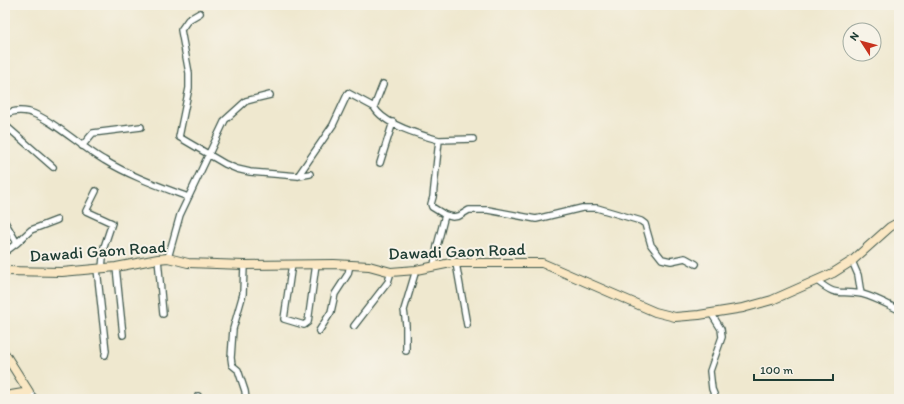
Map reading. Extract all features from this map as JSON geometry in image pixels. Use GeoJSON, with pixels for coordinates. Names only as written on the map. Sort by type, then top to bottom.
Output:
{"type":"FeatureCollection","features":[{"type":"Feature","properties":{"kind":"street"},"geometry":{"type":"LineString","coordinates":[[200,13],[188,20],[181,30],[189,73],[189,88],[178,135],[182,139],[226,164],[250,172],[298,176],[310,174]]}},
{"type":"Feature","properties":{"kind":"street"},"geometry":{"type":"LineString","coordinates":[[374,108],[383,84]]}},
{"type":"Feature","properties":{"kind":"street"},"geometry":{"type":"LineString","coordinates":[[298,176],[333,126],[348,93],[374,108],[378,115],[405,130],[439,140],[473,139]]}},
{"type":"Feature","properties":{"kind":"street"},"geometry":{"type":"LineString","coordinates":[[168,258],[180,215],[225,120],[246,101],[270,95]]}},
{"type":"Feature","properties":{"kind":"street"},"geometry":{"type":"LineString","coordinates":[[5,114],[18,110],[43,119],[82,146],[128,174],[188,197]]}},
{"type":"Feature","properties":{"kind":"street"},"geometry":{"type":"LineString","coordinates":[[380,163],[393,122]]}},
{"type":"Feature","properties":{"kind":"street"},"geometry":{"type":"LineString","coordinates":[[5,124],[53,167]]}},
{"type":"Feature","properties":{"kind":"street"},"geometry":{"type":"LineString","coordinates":[[82,146],[93,132],[141,127]]}},
{"type":"Feature","properties":{"kind":"street"},"geometry":{"type":"LineString","coordinates":[[439,140],[431,204],[432,207],[445,215],[453,217],[459,216],[468,210],[488,210],[536,219],[582,208],[597,208],[641,221],[645,224],[651,245],[662,260],[671,261],[685,258],[696,264]]}},
{"type":"Feature","properties":{"kind":"street"},"geometry":{"type":"LineString","coordinates":[[96,191],[86,211],[112,223],[99,269],[106,351],[104,355]]}},
{"type":"Feature","properties":{"kind":"street"},"geometry":{"type":"LineString","coordinates":[[434,266],[437,246],[445,215]]}},
{"type":"Feature","properties":{"kind":"street"},"geometry":{"type":"LineString","coordinates":[[5,252],[31,230],[57,220]]}},
{"type":"Feature","properties":{"kind":"street"},"geometry":{"type":"LineString","coordinates":[[5,222],[17,243]]}},
{"type":"Feature","properties":{"kind":"street","name":"Dawadi Gaon Road"},"geometry":{"type":"LineString","coordinates":[[5,271],[62,272],[99,269],[158,258],[168,258],[188,263],[369,266],[391,272],[416,270],[456,263],[542,263],[655,312],[675,317],[743,308],[772,300],[833,273],[852,260],[890,227],[899,222]]}},
{"type":"Feature","properties":{"kind":"street"},"geometry":{"type":"LineString","coordinates":[[158,258],[163,314]]}},
{"type":"Feature","properties":{"kind":"street"},"geometry":{"type":"LineString","coordinates":[[852,260],[858,274],[861,294]]}},
{"type":"Feature","properties":{"kind":"street"},"geometry":{"type":"LineString","coordinates":[[456,263],[467,325]]}},
{"type":"Feature","properties":{"kind":"street"},"geometry":{"type":"LineString","coordinates":[[292,264],[284,319],[304,325],[308,322],[316,264]]}},
{"type":"Feature","properties":{"kind":"street"},"geometry":{"type":"LineString","coordinates":[[244,265],[243,294],[233,328],[231,358],[232,365],[238,370],[246,399]]}},
{"type":"Feature","properties":{"kind":"street"},"geometry":{"type":"LineString","coordinates":[[319,331],[331,312],[335,294],[348,274],[350,265]]}},
{"type":"Feature","properties":{"kind":"street"},"geometry":{"type":"LineString","coordinates":[[116,267],[123,335]]}},
{"type":"Feature","properties":{"kind":"street"},"geometry":{"type":"LineString","coordinates":[[406,351],[406,325],[404,310],[416,270]]}},
{"type":"Feature","properties":{"kind":"street"},"geometry":{"type":"LineString","coordinates":[[354,326],[388,282],[391,272]]}},
{"type":"Feature","properties":{"kind":"street"},"geometry":{"type":"LineString","coordinates":[[816,280],[829,291],[836,293],[861,294],[899,310]]}},
{"type":"Feature","properties":{"kind":"street"},"geometry":{"type":"LineString","coordinates":[[711,313],[721,329],[722,337],[710,371],[712,388],[716,399]]}},
{"type":"Feature","properties":{"kind":"street"},"geometry":{"type":"LineString","coordinates":[[5,354],[27,390],[35,399]]}},
{"type":"Feature","properties":{"kind":"street"},"geometry":{"type":"LineString","coordinates":[[5,390],[27,390]]}},
{"type":"Feature","properties":{"kind":"street"},"geometry":{"type":"LineString","coordinates":[[5,396],[27,390]]}}]}
